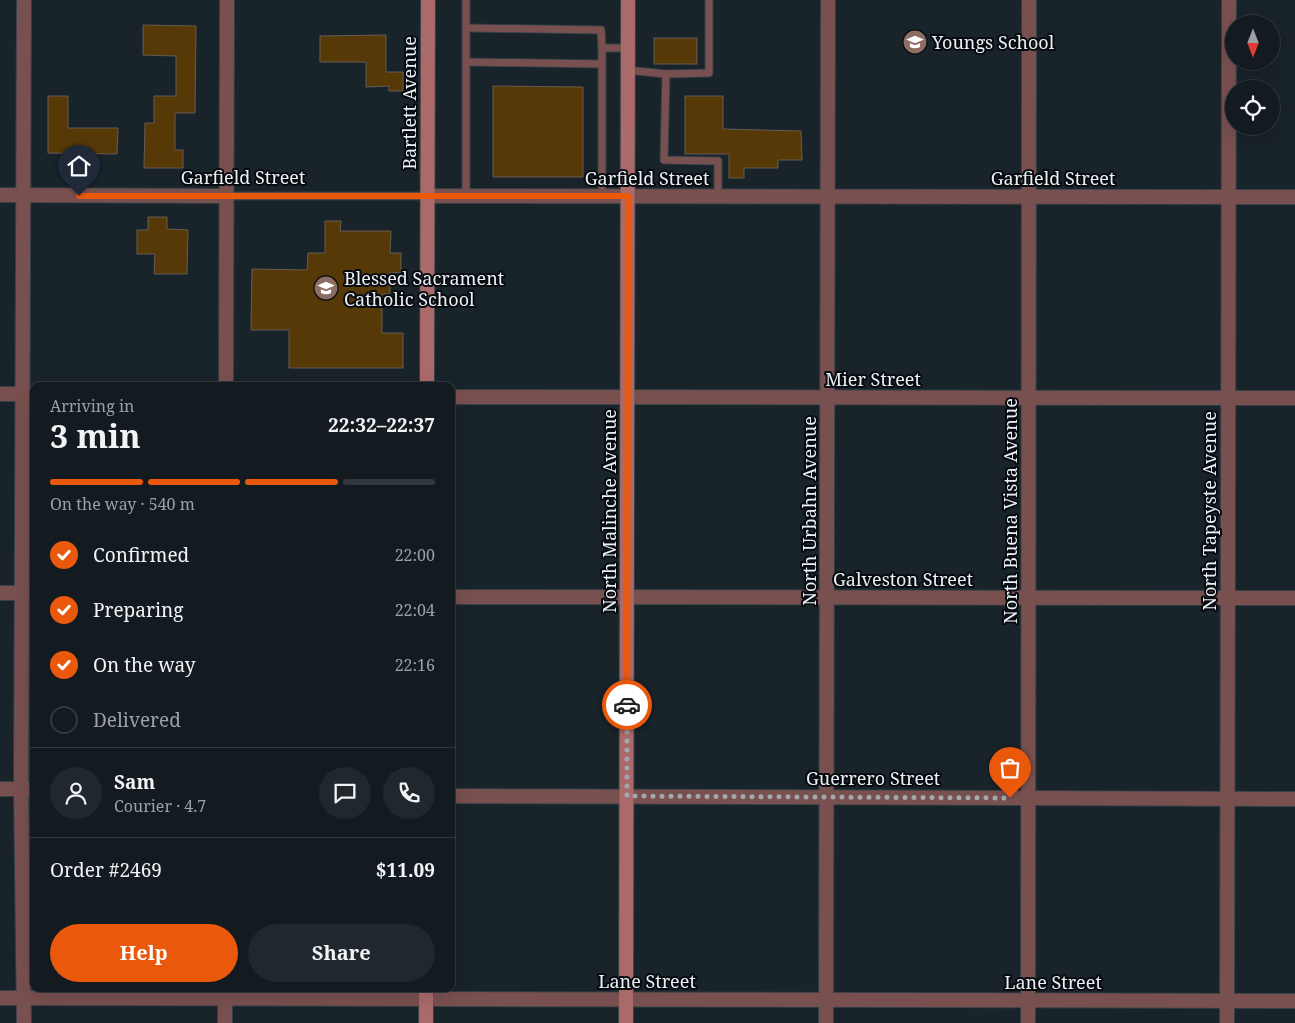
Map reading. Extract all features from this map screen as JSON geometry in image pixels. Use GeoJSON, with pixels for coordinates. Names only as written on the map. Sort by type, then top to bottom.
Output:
{"type":"FeatureCollection","features":[{"type":"Feature","properties":{"kind":"main road","name":"Bartlett Avenue"},"geometry":{"type":"LineString","coordinates":[[427,382],[428,0]]}},
{"type":"Feature","properties":{"kind":"main road","name":"North Malinche Avenue"},"geometry":{"type":"LineString","coordinates":[[626,1023],[628,0]]}},
{"type":"Feature","properties":{"kind":"main road"},"geometry":{"type":"LineString","coordinates":[[426,994],[426,1023]]}},
{"type":"Feature","properties":{"kind":"street"},"geometry":{"type":"LineString","coordinates":[[24,0],[24,195],[28,394],[27,788],[24,1023]]}},
{"type":"Feature","properties":{"kind":"street"},"geometry":{"type":"LineString","coordinates":[[226,382],[227,0]]}},
{"type":"Feature","properties":{"kind":"street","name":"North Urbahn Avenue"},"geometry":{"type":"LineString","coordinates":[[826,1023],[828,0]]}},
{"type":"Feature","properties":{"kind":"street","name":"North Buena Vista Avenue"},"geometry":{"type":"LineString","coordinates":[[1028,1023],[1029,0]]}},
{"type":"Feature","properties":{"kind":"street","name":"North Tapeyste Avenue"},"geometry":{"type":"LineString","coordinates":[[1227,1023],[1229,0]]}},
{"type":"Feature","properties":{"kind":"street","name":"Garfield Street"},"geometry":{"type":"LineString","coordinates":[[0,195],[226,196]]}},
{"type":"Feature","properties":{"kind":"street","name":"Garfield Street"},"geometry":{"type":"LineString","coordinates":[[427,196],[1295,198]]}},
{"type":"Feature","properties":{"kind":"street"},"geometry":{"type":"LineString","coordinates":[[0,394],[28,394]]}},
{"type":"Feature","properties":{"kind":"street","name":"Mier Street"},"geometry":{"type":"LineString","coordinates":[[455,397],[1295,398]]}},
{"type":"Feature","properties":{"kind":"street"},"geometry":{"type":"LineString","coordinates":[[0,593],[28,593]]}},
{"type":"Feature","properties":{"kind":"street","name":"Galveston Street"},"geometry":{"type":"LineString","coordinates":[[455,597],[1295,598]]}},
{"type":"Feature","properties":{"kind":"street"},"geometry":{"type":"LineString","coordinates":[[0,788],[27,788]]}},
{"type":"Feature","properties":{"kind":"street","name":"Guerrero Street"},"geometry":{"type":"LineString","coordinates":[[455,796],[1295,799]]}},
{"type":"Feature","properties":{"kind":"street"},"geometry":{"type":"LineString","coordinates":[[225,993],[225,1023]]}},
{"type":"Feature","properties":{"kind":"street","name":"Lane Street"},"geometry":{"type":"LineString","coordinates":[[0,998],[225,993],[426,994],[626,1000],[1295,1000]]}},
{"type":"Feature","properties":{"kind":"lane"},"geometry":{"type":"LineString","coordinates":[[466,0],[466,196]]}},
{"type":"Feature","properties":{"kind":"lane"},"geometry":{"type":"LineString","coordinates":[[627,70],[666,74],[709,73],[709,0]]}},
{"type":"Feature","properties":{"kind":"lane"},"geometry":{"type":"LineString","coordinates":[[466,28],[601,30],[602,197]]}},
{"type":"Feature","properties":{"kind":"lane"},"geometry":{"type":"LineString","coordinates":[[602,48],[628,48]]}},
{"type":"Feature","properties":{"kind":"lane"},"geometry":{"type":"LineString","coordinates":[[466,62],[602,64]]}},
{"type":"Feature","properties":{"kind":"lane"},"geometry":{"type":"LineString","coordinates":[[666,74],[664,160],[718,161],[718,196]]}},
{"type":"Feature","properties":{"kind":"lane","name":"Garfield Street"},"geometry":{"type":"LineString","coordinates":[[226,196],[427,196]]}},
{"type":"Feature","properties":{"kind":"building"},"geometry":{"type":"Polygon","coordinates":[[[143,25],[196,26],[195,113],[175,113],[175,150],[183,150],[183,168],[144,168],[145,123],[154,123],[154,96],[176,96],[176,56],[143,55],[143,25]]]}},
{"type":"Feature","properties":{"kind":"building"},"geometry":{"type":"Polygon","coordinates":[[[386,35],[386,72],[403,72],[403,91],[389,91],[389,86],[366,87],[366,62],[320,62],[320,36],[386,35]]]}},
{"type":"Feature","properties":{"kind":"building"},"geometry":{"type":"Polygon","coordinates":[[[654,38],[697,38],[697,64],[654,64],[654,38]]]}},
{"type":"Feature","properties":{"kind":"building"},"geometry":{"type":"Polygon","coordinates":[[[493,86],[583,87],[583,177],[493,177],[493,86]]]}},
{"type":"Feature","properties":{"kind":"building"},"geometry":{"type":"Polygon","coordinates":[[[48,96],[68,96],[68,128],[118,128],[117,154],[48,153],[48,96]]]}},
{"type":"Feature","properties":{"kind":"building"},"geometry":{"type":"Polygon","coordinates":[[[685,96],[723,96],[723,129],[801,131],[802,160],[778,160],[778,168],[744,168],[744,178],[729,178],[729,154],[685,154],[685,96]]]}},
{"type":"Feature","properties":{"kind":"building"},"geometry":{"type":"Polygon","coordinates":[[[148,217],[167,217],[167,229],[188,230],[187,274],[154,274],[155,254],[137,254],[137,230],[148,230],[148,217]]]}},
{"type":"Feature","properties":{"kind":"building"},"geometry":{"type":"Polygon","coordinates":[[[325,221],[341,221],[340,231],[391,231],[390,253],[401,253],[401,273],[390,272],[390,294],[382,294],[382,333],[403,333],[403,368],[289,368],[289,330],[251,330],[252,269],[307,270],[308,253],[325,253],[325,221]]]}},
{"type":"Feature","properties":{"kind":"way so far"},"geometry":{"type":"LineString","coordinates":[[627,705],[627,796],[1010,798]]}},
{"type":"Feature","properties":{"kind":"place","name":"Youngs School"},"geometry":{"type":"Point","coordinates":[915,42]}},
{"type":"Feature","properties":{"kind":"place","name":"Blessed Sacrament Catholic School"},"geometry":{"type":"Point","coordinates":[326,288]}},
{"type":"Feature","properties":{"kind":"route"},"geometry":{"type":"LineString","coordinates":[[79,196],[628,196],[627,705]]}}]}
